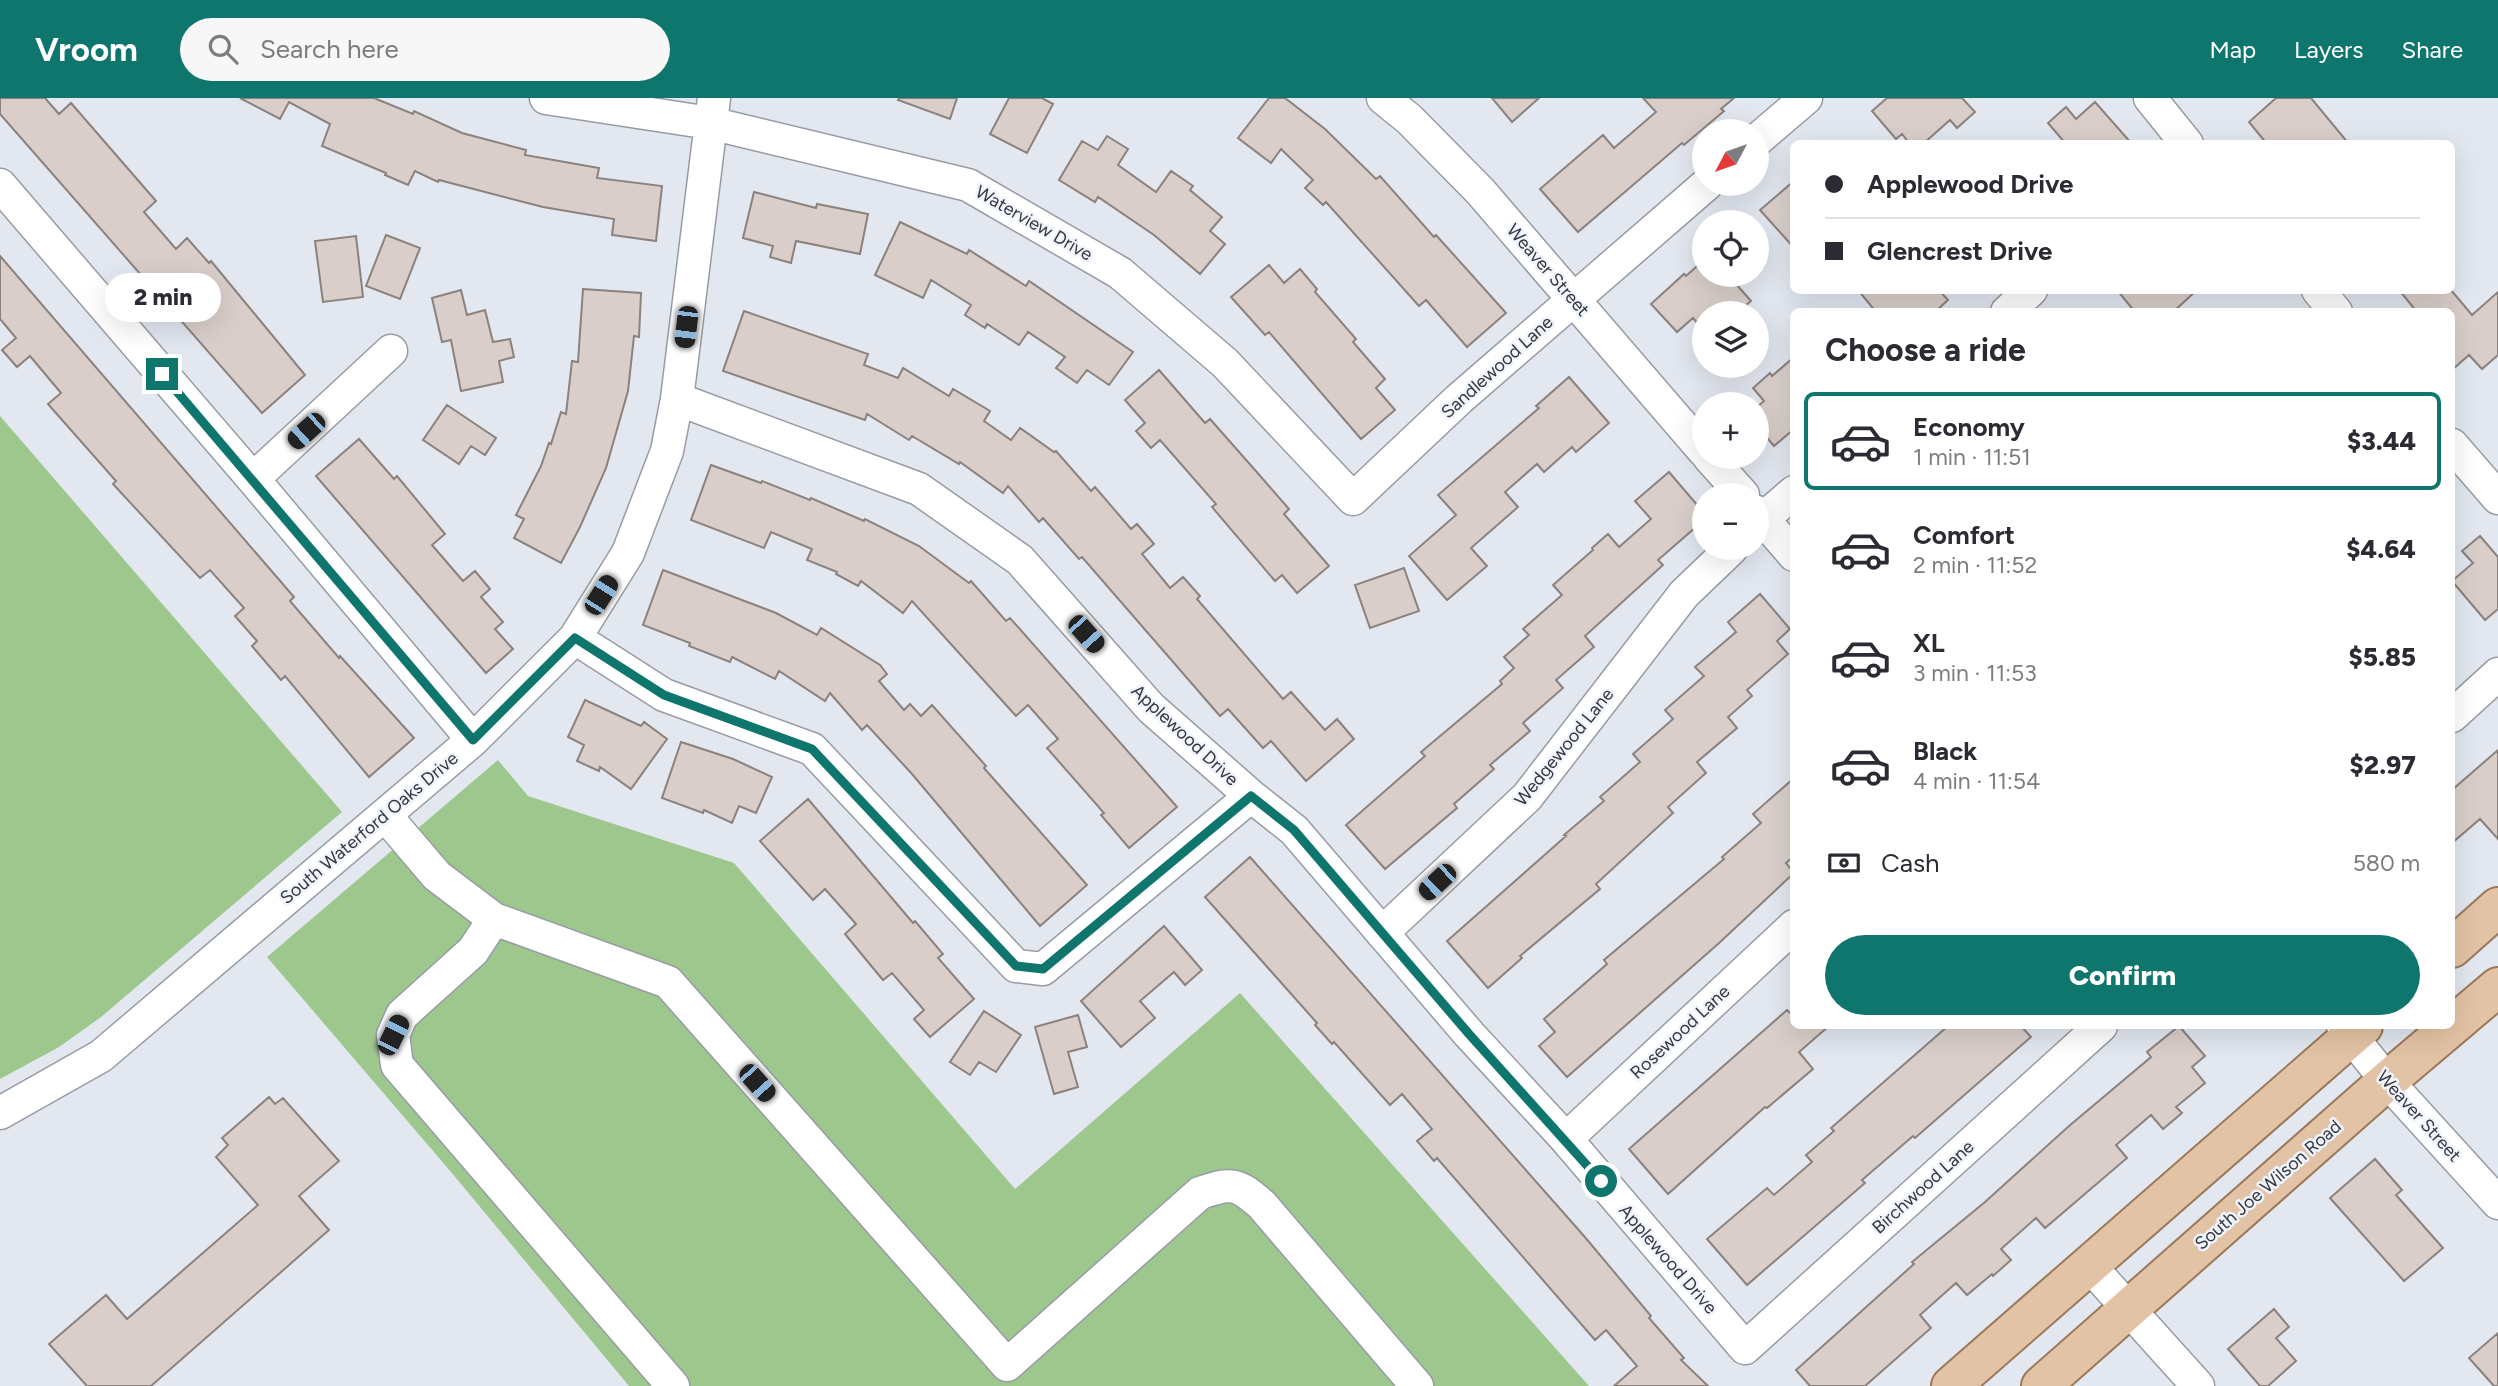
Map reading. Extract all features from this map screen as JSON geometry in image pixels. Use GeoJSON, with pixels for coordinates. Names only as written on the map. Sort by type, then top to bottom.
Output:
{"type":"FeatureCollection","features":[{"type":"Feature","properties":{"kind":"main road"},"geometry":{"type":"LineString","coordinates":[[2455,945],[2498,907]]}},
{"type":"Feature","properties":{"kind":"main road","name":"South Joe Wilson Road"},"geometry":{"type":"LineString","coordinates":[[2455,1023],[2498,987]]}},
{"type":"Feature","properties":{"kind":"main road"},"geometry":{"type":"LineString","coordinates":[[1951,1386],[2090,1266],[2353,1029]]}},
{"type":"Feature","properties":{"kind":"main road","name":"South Joe Wilson Road"},"geometry":{"type":"LineString","coordinates":[[2041,1386],[2448,1029]]}},
{"type":"Feature","properties":{"kind":"street","name":"Waterview Drive"},"geometry":{"type":"LineString","coordinates":[[546,98],[712,110],[968,185],[1120,273],[1225,363],[1353,499]]}},
{"type":"Feature","properties":{"kind":"street","name":"Weaver Street"},"geometry":{"type":"LineString","coordinates":[[1383,98],[1409,119],[1480,191],[1692,437]]}},
{"type":"Feature","properties":{"kind":"street"},"geometry":{"type":"LineString","coordinates":[[1769,130],[1806,98]]}},
{"type":"Feature","properties":{"kind":"street"},"geometry":{"type":"LineString","coordinates":[[2150,98],[2184,140]]}},
{"type":"Feature","properties":{"kind":"street","name":"South Waterford Oaks Drive"},"geometry":{"type":"LineString","coordinates":[[0,1114],[101,1056],[473,740],[575,638],[628,553],[667,451],[677,400],[712,110]]}},
{"type":"Feature","properties":{"kind":"street"},"geometry":{"type":"LineString","coordinates":[[0,186],[253,479],[473,740]]}},
{"type":"Feature","properties":{"kind":"street","name":"Sandlewood Lane"},"geometry":{"type":"LineString","coordinates":[[1353,499],[1459,400],[1693,196]]}},
{"type":"Feature","properties":{"kind":"street"},"geometry":{"type":"LineString","coordinates":[[2011,308],[2027,294]]}},
{"type":"Feature","properties":{"kind":"street"},"geometry":{"type":"LineString","coordinates":[[2321,294],[2333,308]]}},
{"type":"Feature","properties":{"kind":"street"},"geometry":{"type":"LineString","coordinates":[[253,479],[391,351]]}},
{"type":"Feature","properties":{"kind":"street","name":"Applewood Drive"},"geometry":{"type":"LineString","coordinates":[[677,400],[919,489],[1020,561],[1151,708],[1294,830],[1469,1034],[1566,1139],[1745,1348]]}},
{"type":"Feature","properties":{"kind":"street"},"geometry":{"type":"LineString","coordinates":[[2455,448],[2498,498]]}},
{"type":"Feature","properties":{"kind":"street"},"geometry":{"type":"LineString","coordinates":[[1719,469],[1730,483]]}},
{"type":"Feature","properties":{"kind":"street"},"geometry":{"type":"LineString","coordinates":[[1769,505],[1790,494]]}},
{"type":"Feature","properties":{"kind":"street"},"geometry":{"type":"LineString","coordinates":[[1769,528],[1790,551]]}},
{"type":"Feature","properties":{"kind":"street","name":"Wedgewood Lane"},"geometry":{"type":"LineString","coordinates":[[1382,933],[1527,797],[1684,594],[1719,560]]}},
{"type":"Feature","properties":{"kind":"street"},"geometry":{"type":"LineString","coordinates":[[575,638],[664,695],[812,749],[1016,966],[1043,969],[1251,796]]}},
{"type":"Feature","properties":{"kind":"street"},"geometry":{"type":"LineString","coordinates":[[2455,713],[2498,674]]}},
{"type":"Feature","properties":{"kind":"street"},"geometry":{"type":"LineString","coordinates":[[384,815],[437,876],[494,919],[668,982],[1008,1376],[1200,1193],[1226,1185],[1242,1188],[1262,1205],[1417,1386]]}},
{"type":"Feature","properties":{"kind":"street"},"geometry":{"type":"LineString","coordinates":[[494,919],[473,951],[402,1015],[393,1035],[397,1065],[673,1386]]}},
{"type":"Feature","properties":{"kind":"street","name":"Rosewood Lane"},"geometry":{"type":"LineString","coordinates":[[1566,1139],[1790,930]]}},
{"type":"Feature","properties":{"kind":"street","name":"Birchwood Lane"},"geometry":{"type":"LineString","coordinates":[[1745,1348],[2098,1029]]}},
{"type":"Feature","properties":{"kind":"street","name":"Weaver Street"},"geometry":{"type":"LineString","coordinates":[[2353,1029],[2387,1081],[2498,1203]]}},
{"type":"Feature","properties":{"kind":"street"},"geometry":{"type":"LineString","coordinates":[[2090,1266],[2198,1386]]}},
{"type":"Feature","properties":{"kind":"green space"},"geometry":{"type":"Polygon","coordinates":[[[0,416],[342,812],[101,1017],[59,1047],[0,1079],[0,416]]]}},
{"type":"Feature","properties":{"kind":"green space"},"geometry":{"type":"Polygon","coordinates":[[[498,760],[528,796],[734,863],[1015,1189],[1240,993],[1589,1386],[629,1386],[267,957],[498,760]]]}},
{"type":"Feature","properties":{"kind":"building"},"geometry":{"type":"Polygon","coordinates":[[[0,98],[45,98],[59,114],[71,103],[156,201],[144,212],[176,249],[187,238],[209,263],[211,261],[305,375],[262,413],[0,114],[0,98]]]}},
{"type":"Feature","properties":{"kind":"building"},"geometry":{"type":"Polygon","coordinates":[[[240,98],[374,98],[413,114],[414,111],[462,133],[526,150],[525,155],[599,168],[597,178],[662,186],[656,241],[612,235],[614,219],[543,207],[439,180],[438,182],[415,171],[408,185],[322,146],[330,124],[289,102],[280,119],[240,98]]]}},
{"type":"Feature","properties":{"kind":"building"},"geometry":{"type":"Polygon","coordinates":[[[957,98],[950,119],[898,100],[957,98]]]}},
{"type":"Feature","properties":{"kind":"building"},"geometry":{"type":"Polygon","coordinates":[[[1009,98],[1042,98],[1053,104],[1027,153],[990,134],[1009,98]]]}},
{"type":"Feature","properties":{"kind":"building"},"geometry":{"type":"Polygon","coordinates":[[[1269,98],[1285,98],[1325,129],[1376,179],[1380,176],[1506,313],[1467,347],[1426,300],[1419,306],[1326,202],[1323,205],[1305,188],[1313,180],[1281,149],[1271,163],[1238,138],[1269,98]]]}},
{"type":"Feature","properties":{"kind":"building"},"geometry":{"type":"Polygon","coordinates":[[[1492,98],[1539,98],[1512,122],[1492,98]]]}},
{"type":"Feature","properties":{"kind":"building"},"geometry":{"type":"Polygon","coordinates":[[[1643,98],[1734,98],[1715,119],[1692,119],[1692,138],[1684,145],[1682,143],[1578,232],[1540,189],[1603,135],[1614,148],[1656,112],[1643,98]]]}},
{"type":"Feature","properties":{"kind":"building"},"geometry":{"type":"Polygon","coordinates":[[[1887,98],[1962,98],[1975,112],[1957,128],[1950,120],[1928,140],[1907,140],[1902,134],[1896,139],[1872,111],[1887,98]]]}},
{"type":"Feature","properties":{"kind":"building"},"geometry":{"type":"Polygon","coordinates":[[[2276,98],[2311,98],[2346,140],[2264,140],[2249,122],[2276,98]]]}},
{"type":"Feature","properties":{"kind":"building"},"geometry":{"type":"Polygon","coordinates":[[[2095,102],[2128,140],[2063,140],[2048,123],[2066,107],[2076,119],[2095,102]]]}},
{"type":"Feature","properties":{"kind":"building"},"geometry":{"type":"Polygon","coordinates":[[[1107,136],[1128,149],[1118,165],[1156,192],[1171,171],[1193,186],[1190,190],[1222,217],[1210,231],[1225,244],[1200,274],[1154,235],[1098,197],[1095,202],[1059,180],[1082,141],[1098,150],[1107,136]]]}},
{"type":"Feature","properties":{"kind":"building"},"geometry":{"type":"Polygon","coordinates":[[[1790,184],[1790,244],[1769,220],[1769,210],[1760,210],[1790,184]]]}},
{"type":"Feature","properties":{"kind":"building"},"geometry":{"type":"Polygon","coordinates":[[[754,192],[816,208],[817,204],[868,214],[860,254],[796,241],[791,263],[770,257],[773,246],[743,238],[754,192]]]}},
{"type":"Feature","properties":{"kind":"building"},"geometry":{"type":"Polygon","coordinates":[[[900,222],[967,254],[969,250],[1026,286],[1029,281],[1133,352],[1109,385],[1087,370],[1077,383],[1056,368],[1065,357],[1028,332],[1019,345],[987,324],[985,328],[965,315],[971,305],[931,280],[923,298],[875,275],[900,222]]]}},
{"type":"Feature","properties":{"kind":"building"},"geometry":{"type":"Polygon","coordinates":[[[386,235],[420,248],[400,299],[366,286],[386,235]]]}},
{"type":"Feature","properties":{"kind":"building"},"geometry":{"type":"Polygon","coordinates":[[[356,236],[363,297],[323,302],[315,241],[356,236]]]}},
{"type":"Feature","properties":{"kind":"building"},"geometry":{"type":"Polygon","coordinates":[[[0,256],[294,597],[290,601],[414,738],[369,777],[285,676],[281,680],[252,646],[257,641],[235,616],[244,608],[210,570],[200,578],[113,484],[116,481],[48,404],[61,393],[30,356],[17,367],[2,350],[16,338],[0,319],[0,256]]]}},
{"type":"Feature","properties":{"kind":"building"},"geometry":{"type":"Polygon","coordinates":[[[1269,265],[1284,283],[1300,269],[1317,289],[1315,292],[1356,339],[1353,342],[1385,379],[1376,388],[1395,410],[1361,439],[1269,332],[1265,335],[1231,297],[1269,265]]]}},
{"type":"Feature","properties":{"kind":"building"},"geometry":{"type":"Polygon","coordinates":[[[1692,271],[1692,287],[1739,287],[1751,301],[1692,301],[1692,319],[1677,332],[1651,304],[1684,274],[1686,276],[1692,271]]]}},
{"type":"Feature","properties":{"kind":"building"},"geometry":{"type":"Polygon","coordinates":[[[583,289],[641,293],[639,337],[634,336],[628,391],[606,468],[561,563],[514,538],[524,519],[516,515],[541,466],[549,443],[551,444],[561,412],[566,414],[572,361],[578,362],[583,289]]]}},
{"type":"Feature","properties":{"kind":"building"},"geometry":{"type":"Polygon","coordinates":[[[461,290],[467,315],[485,310],[493,342],[510,339],[514,357],[499,361],[503,382],[461,391],[451,340],[442,342],[432,298],[461,290]]]}},
{"type":"Feature","properties":{"kind":"building"},"geometry":{"type":"Polygon","coordinates":[[[2498,292],[2498,355],[2482,369],[2469,355],[2455,367],[2455,308],[2414,308],[2402,294],[2454,294],[2472,315],[2498,292]]]}},
{"type":"Feature","properties":{"kind":"building"},"geometry":{"type":"Polygon","coordinates":[[[1861,294],[1943,294],[1948,300],[1939,308],[1873,308],[1861,294]]]}},
{"type":"Feature","properties":{"kind":"building"},"geometry":{"type":"Polygon","coordinates":[[[2120,294],[2193,294],[2177,308],[2132,308],[2120,294]]]}},
{"type":"Feature","properties":{"kind":"building"},"geometry":{"type":"Polygon","coordinates":[[[744,311],[868,354],[864,365],[898,378],[903,368],[949,396],[953,389],[990,411],[984,421],[1011,440],[1020,428],[1056,451],[1091,491],[1095,487],[1131,529],[1137,524],[1154,544],[1142,554],[1170,588],[1183,577],[1200,596],[1197,599],[1283,699],[1291,692],[1325,730],[1337,719],[1354,739],[1306,781],[1271,741],[1263,748],[1228,709],[1220,716],[1082,557],[1079,559],[1043,518],[1039,522],[1008,486],[1003,493],[960,462],[959,464],[912,436],[909,440],[867,414],[865,420],[723,371],[744,311]]]}},
{"type":"Feature","properties":{"kind":"building"},"geometry":{"type":"Polygon","coordinates":[[[1790,360],[1790,432],[1774,446],[1769,440],[1769,392],[1756,392],[1753,388],[1764,378],[1769,378],[1770,373],[1772,376],[1790,360]]]}},
{"type":"Feature","properties":{"kind":"building"},"geometry":{"type":"Polygon","coordinates":[[[1159,370],[1205,423],[1210,419],[1289,509],[1284,514],[1329,566],[1297,593],[1282,575],[1275,581],[1212,507],[1216,504],[1160,440],[1151,448],[1136,431],[1145,423],[1125,400],[1159,370]]]}},
{"type":"Feature","properties":{"kind":"building"},"geometry":{"type":"Polygon","coordinates":[[[1569,377],[1609,423],[1576,452],[1572,447],[1544,472],[1537,464],[1505,492],[1518,507],[1471,548],[1487,566],[1447,600],[1409,556],[1456,515],[1438,495],[1539,408],[1536,406],[1569,377]]]}},
{"type":"Feature","properties":{"kind":"building"},"geometry":{"type":"Polygon","coordinates":[[[447,405],[496,438],[485,455],[471,446],[459,464],[423,440],[447,405]]]}},
{"type":"Feature","properties":{"kind":"building"},"geometry":{"type":"Polygon","coordinates":[[[359,439],[394,479],[397,476],[445,534],[432,545],[463,581],[475,571],[490,589],[481,597],[503,622],[495,629],[513,649],[486,673],[316,476],[359,439]]]}},
{"type":"Feature","properties":{"kind":"building"},"geometry":{"type":"Polygon","coordinates":[[[711,465],[810,500],[811,498],[864,521],[865,519],[919,546],[969,583],[971,581],[1006,621],[1010,618],[1177,807],[1129,848],[1101,815],[1104,813],[1047,748],[1058,739],[1028,705],[1016,716],[912,601],[903,613],[861,581],[858,586],[836,574],[837,572],[807,560],[812,549],[771,532],[764,548],[691,520],[711,465]]]}},
{"type":"Feature","properties":{"kind":"building"},"geometry":{"type":"Polygon","coordinates":[[[1669,472],[1692,499],[1692,530],[1658,560],[1663,565],[1585,636],[1594,647],[1556,680],[1563,688],[1523,723],[1530,731],[1490,765],[1494,769],[1454,804],[1457,808],[1385,869],[1346,825],[1425,756],[1421,752],[1502,684],[1500,681],[1514,668],[1504,657],[1529,635],[1523,629],[1562,595],[1553,585],[1608,534],[1619,547],[1651,519],[1635,501],[1669,472]]]}},
{"type":"Feature","properties":{"kind":"building"},"geometry":{"type":"Polygon","coordinates":[[[2480,536],[2498,557],[2498,609],[2485,620],[2455,585],[2455,578],[2473,563],[2462,551],[2480,536]]]}},
{"type":"Feature","properties":{"kind":"building"},"geometry":{"type":"Polygon","coordinates":[[[1404,568],[1419,611],[1370,628],[1355,585],[1404,568]]]}},
{"type":"Feature","properties":{"kind":"building"},"geometry":{"type":"Polygon","coordinates":[[[663,570],[776,613],[817,635],[821,628],[880,665],[887,674],[879,681],[904,710],[910,704],[921,716],[932,705],[1087,885],[1040,926],[912,774],[867,725],[862,730],[830,693],[825,701],[779,671],[775,679],[732,657],[730,662],[643,625],[663,570]]]}},
{"type":"Feature","properties":{"kind":"building"},"geometry":{"type":"Polygon","coordinates":[[[1760,594],[1790,629],[1777,641],[1788,654],[1747,690],[1752,696],[1728,717],[1737,728],[1697,762],[1706,773],[1668,807],[1673,813],[1596,884],[1600,889],[1520,956],[1522,958],[1488,988],[1447,941],[1604,801],[1600,797],[1640,762],[1633,754],[1673,719],[1665,710],[1704,676],[1695,667],[1736,632],[1728,622],[1760,594]]]}},
{"type":"Feature","properties":{"kind":"building"},"geometry":{"type":"Polygon","coordinates":[[[585,700],[641,726],[644,722],[667,739],[631,789],[600,767],[599,771],[577,761],[584,745],[568,737],[585,700]]]}},
{"type":"Feature","properties":{"kind":"building"},"geometry":{"type":"Polygon","coordinates":[[[681,742],[733,759],[772,777],[756,813],[739,806],[732,823],[704,810],[703,813],[662,798],[681,742]]]}},
{"type":"Feature","properties":{"kind":"building"},"geometry":{"type":"Polygon","coordinates":[[[2498,750],[2498,839],[2480,819],[2455,840],[2455,787],[2498,750]]]}},
{"type":"Feature","properties":{"kind":"building"},"geometry":{"type":"Polygon","coordinates":[[[1790,782],[1790,860],[1786,863],[1790,868],[1790,877],[1567,1077],[1539,1046],[1555,1032],[1544,1019],[1607,964],[1604,960],[1724,859],[1722,857],[1761,823],[1753,814],[1790,782]]]}},
{"type":"Feature","properties":{"kind":"building"},"geometry":{"type":"Polygon","coordinates":[[[808,799],[913,923],[915,921],[943,954],[938,958],[974,999],[930,1037],[914,1019],[924,1010],[892,973],[883,980],[845,934],[856,924],[825,889],[813,900],[760,841],[808,799]]]}},
{"type":"Feature","properties":{"kind":"building"},"geometry":{"type":"Polygon","coordinates":[[[1250,857],[1584,1236],[1684,1358],[1681,1360],[1708,1386],[1614,1386],[1637,1366],[1606,1330],[1595,1340],[1437,1158],[1434,1161],[1417,1141],[1432,1129],[1402,1094],[1390,1105],[1334,1042],[1332,1044],[1315,1025],[1317,1023],[1205,897],[1250,857]]]}},
{"type":"Feature","properties":{"kind":"building"},"geometry":{"type":"Polygon","coordinates":[[[1164,926],[1202,970],[1185,985],[1174,972],[1140,1001],[1155,1018],[1121,1047],[1081,1001],[1164,926]]]}},
{"type":"Feature","properties":{"kind":"building"},"geometry":{"type":"Polygon","coordinates":[[[1787,1010],[1790,1013],[1790,1029],[1826,1029],[1799,1052],[1813,1069],[1765,1107],[1668,1194],[1629,1149],[1787,1010]]]}},
{"type":"Feature","properties":{"kind":"building"},"geometry":{"type":"Polygon","coordinates":[[[984,1011],[1021,1035],[996,1072],[979,1062],[970,1075],[950,1062],[984,1011]]]}},
{"type":"Feature","properties":{"kind":"building"},"geometry":{"type":"Polygon","coordinates":[[[1078,1015],[1087,1047],[1068,1052],[1078,1087],[1054,1094],[1035,1027],[1078,1015]]]}},
{"type":"Feature","properties":{"kind":"building"},"geometry":{"type":"Polygon","coordinates":[[[1945,1029],[2024,1029],[2031,1037],[1915,1138],[1913,1136],[1862,1180],[1865,1183],[1747,1285],[1707,1239],[1767,1188],[1774,1195],[1812,1162],[1806,1155],[1834,1131],[1831,1128],[1945,1029]]]}},
{"type":"Feature","properties":{"kind":"building"},"geometry":{"type":"Polygon","coordinates":[[[2175,1029],[2182,1029],[2205,1056],[2192,1067],[2205,1083],[2176,1107],[2182,1113],[2163,1129],[2151,1115],[2116,1145],[2127,1158],[2045,1228],[2036,1218],[2001,1249],[2011,1260],[1993,1276],[1992,1274],[1967,1295],[1956,1283],[1920,1315],[1931,1328],[1865,1386],[1810,1386],[1796,1370],[1914,1264],[1912,1262],[2151,1057],[2147,1052],[2175,1029]]]}},
{"type":"Feature","properties":{"kind":"building"},"geometry":{"type":"Polygon","coordinates":[[[269,1097],[275,1104],[283,1098],[339,1161],[299,1196],[329,1230],[151,1386],[87,1386],[49,1344],[106,1295],[127,1319],[258,1205],[216,1157],[228,1145],[222,1138],[269,1097]]]}},
{"type":"Feature","properties":{"kind":"building"},"geometry":{"type":"Polygon","coordinates":[[[2375,1159],[2402,1190],[2396,1195],[2443,1248],[2404,1281],[2330,1198],[2375,1159]]]}},
{"type":"Feature","properties":{"kind":"building"},"geometry":{"type":"Polygon","coordinates":[[[2274,1309],[2289,1327],[2276,1338],[2296,1361],[2268,1386],[2260,1386],[2228,1349],[2274,1309]]]}},
{"type":"Feature","properties":{"kind":"building"},"geometry":{"type":"Polygon","coordinates":[[[2498,1333],[2498,1386],[2494,1386],[2469,1358],[2498,1333]]]}},
{"type":"Feature","properties":{"kind":"route"},"geometry":{"type":"LineString","coordinates":[[162,374],[473,740],[575,638],[664,695],[812,749],[1016,966],[1043,969],[1251,796],[1294,830],[1469,1034],[1601,1181]]}}]}
